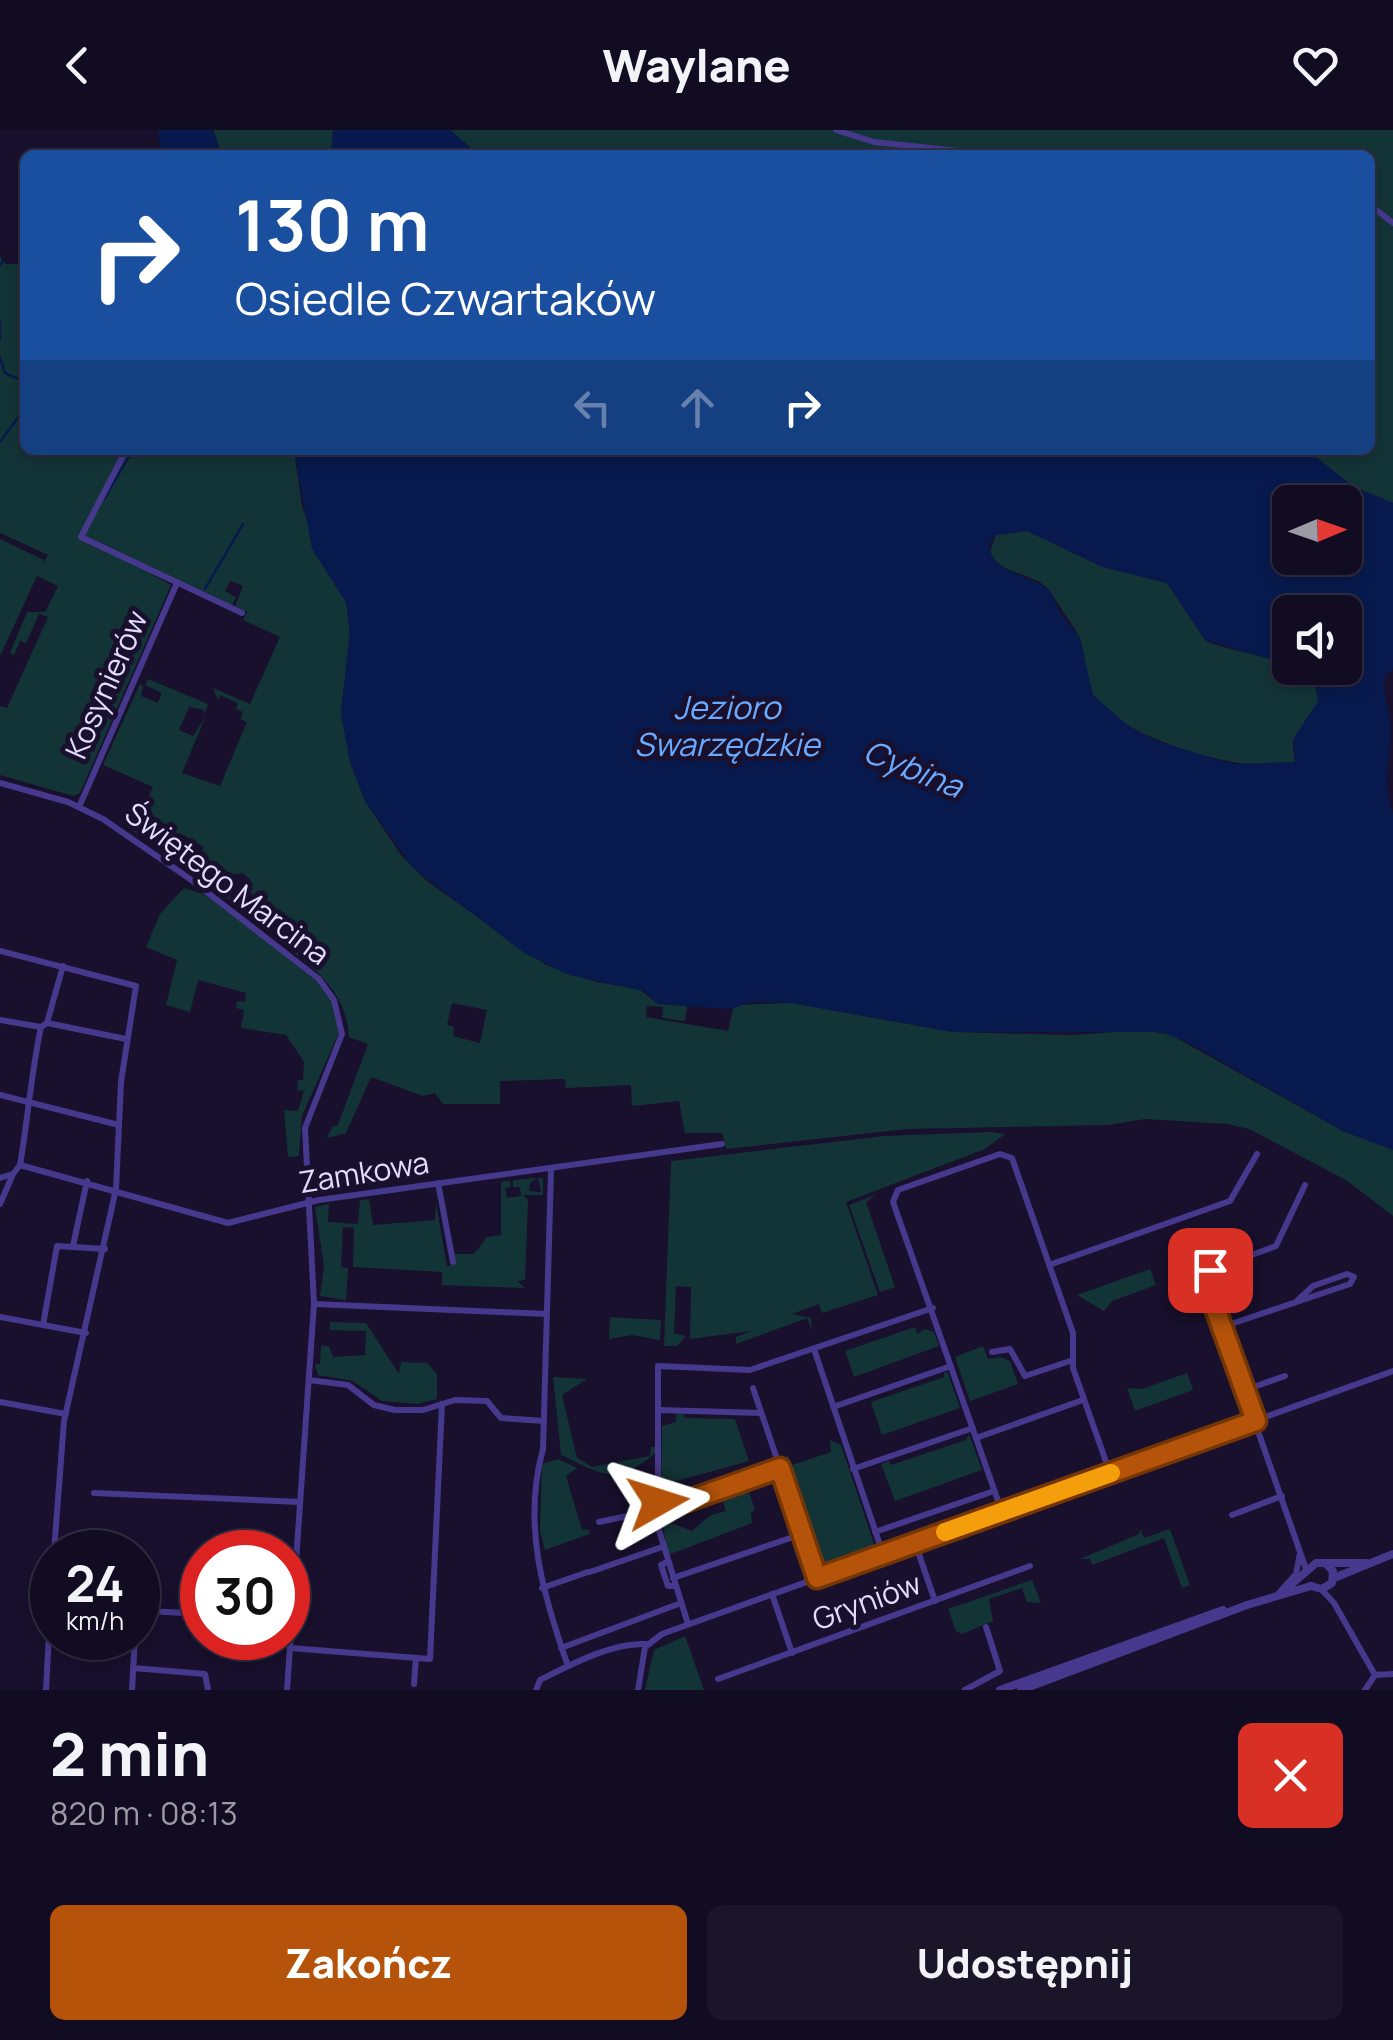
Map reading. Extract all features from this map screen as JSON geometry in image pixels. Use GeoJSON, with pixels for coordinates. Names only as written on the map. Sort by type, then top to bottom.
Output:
{"type":"FeatureCollection","features":[{"type":"Feature","properties":{"kind":"street"},"geometry":{"type":"LineString","coordinates":[[836,130],[874,142],[948,150]]}},
{"type":"Feature","properties":{"kind":"street"},"geometry":{"type":"LineString","coordinates":[[123,455],[81,537],[242,613]]}},
{"type":"Feature","properties":{"kind":"street","name":"Kosynierów"},"geometry":{"type":"LineString","coordinates":[[79,806],[178,583]]}},
{"type":"Feature","properties":{"kind":"street","name":"Świętego Marcina"},"geometry":{"type":"LineString","coordinates":[[0,783],[79,806],[190,879],[319,980],[334,1000],[342,1022],[341,1042],[305,1128],[314,1304],[298,1530]]}},
{"type":"Feature","properties":{"kind":"street"},"geometry":{"type":"LineString","coordinates":[[0,951],[136,986],[126,1039],[116,1189],[66,1414],[56,1530]]}},
{"type":"Feature","properties":{"kind":"street"},"geometry":{"type":"LineString","coordinates":[[0,1204],[20,1165],[28,1114],[26,1101],[63,966]]}},
{"type":"Feature","properties":{"kind":"street"},"geometry":{"type":"LineString","coordinates":[[0,1020],[126,1039]]}},
{"type":"Feature","properties":{"kind":"street"},"geometry":{"type":"LineString","coordinates":[[0,1095],[119,1125]]}},
{"type":"Feature","properties":{"kind":"street","name":"Zamkowa"},"geometry":{"type":"LineString","coordinates":[[20,1165],[116,1189],[219,1223],[255,1219],[310,1202],[722,1144]]}},
{"type":"Feature","properties":{"kind":"street"},"geometry":{"type":"LineString","coordinates":[[1002,1512],[894,1202],[898,1190],[1007,1154],[1074,1336],[1073,1360],[1110,1473]]}},
{"type":"Feature","properties":{"kind":"street"},"geometry":{"type":"LineString","coordinates":[[1049,1265],[1230,1201],[1257,1154]]}},
{"type":"Feature","properties":{"kind":"street"},"geometry":{"type":"LineString","coordinates":[[554,1169],[544,1421],[534,1526],[542,1588],[568,1666]]}},
{"type":"Feature","properties":{"kind":"street"},"geometry":{"type":"LineString","coordinates":[[0,1178],[13,1174]]}},
{"type":"Feature","properties":{"kind":"street"},"geometry":{"type":"LineString","coordinates":[[72,1246],[88,1182]]}},
{"type":"Feature","properties":{"kind":"street"},"geometry":{"type":"LineString","coordinates":[[438,1183],[453,1262]]}},
{"type":"Feature","properties":{"kind":"street"},"geometry":{"type":"LineString","coordinates":[[1306,1185],[1276,1246],[1207,1273],[1206,1283],[1307,1572],[1316,1588],[1334,1603],[1375,1675]]}},
{"type":"Feature","properties":{"kind":"street"},"geometry":{"type":"LineString","coordinates":[[43,1325],[57,1246],[105,1249]]}},
{"type":"Feature","properties":{"kind":"street"},"geometry":{"type":"LineString","coordinates":[[1222,1327],[1350,1284],[1354,1277],[1348,1274],[1314,1286],[1298,1300]]}},
{"type":"Feature","properties":{"kind":"street"},"geometry":{"type":"LineString","coordinates":[[314,1304],[546,1314]]}},
{"type":"Feature","properties":{"kind":"street"},"geometry":{"type":"LineString","coordinates":[[802,1534],[668,1587],[661,1565],[667,1562],[657,1509],[658,1366],[747,1370],[932,1308]]}},
{"type":"Feature","properties":{"kind":"street"},"geometry":{"type":"LineString","coordinates":[[0,1317],[86,1333]]}},
{"type":"Feature","properties":{"kind":"street"},"geometry":{"type":"LineString","coordinates":[[814,1349],[883,1554]]}},
{"type":"Feature","properties":{"kind":"street"},"geometry":{"type":"LineString","coordinates":[[992,1352],[1010,1349],[1025,1376],[1073,1360]]}},
{"type":"Feature","properties":{"kind":"street"},"geometry":{"type":"LineString","coordinates":[[833,1407],[951,1366]]}},
{"type":"Feature","properties":{"kind":"street"},"geometry":{"type":"LineString","coordinates":[[536,1690],[540,1680],[568,1666],[631,1644],[646,1644],[688,1624],[1393,1371]]}},
{"type":"Feature","properties":{"kind":"street"},"geometry":{"type":"LineString","coordinates":[[1245,1390],[1285,1376]]}},
{"type":"Feature","properties":{"kind":"street"},"geometry":{"type":"LineString","coordinates":[[309,1380],[348,1385],[384,1408],[416,1411],[455,1400],[489,1401],[501,1418],[544,1421]]}},
{"type":"Feature","properties":{"kind":"street"},"geometry":{"type":"LineString","coordinates":[[752,1388],[817,1578]]}},
{"type":"Feature","properties":{"kind":"street"},"geometry":{"type":"LineString","coordinates":[[976,1438],[1084,1400]]}},
{"type":"Feature","properties":{"kind":"street"},"geometry":{"type":"LineString","coordinates":[[0,1402],[66,1414]]}},
{"type":"Feature","properties":{"kind":"street"},"geometry":{"type":"LineString","coordinates":[[310,1649],[430,1659],[442,1404]]}},
{"type":"Feature","properties":{"kind":"street"},"geometry":{"type":"LineString","coordinates":[[658,1410],[761,1413]]}},
{"type":"Feature","properties":{"kind":"street"},"geometry":{"type":"LineString","coordinates":[[853,1469],[973,1428]]}},
{"type":"Feature","properties":{"kind":"street"},"geometry":{"type":"LineString","coordinates":[[599,1522],[657,1509],[780,1468]]}},
{"type":"Feature","properties":{"kind":"street"},"geometry":{"type":"LineString","coordinates":[[875,1532],[994,1491]]}},
{"type":"Feature","properties":{"kind":"street"},"geometry":{"type":"LineString","coordinates":[[94,1494],[300,1502]]}},
{"type":"Feature","properties":{"kind":"street"},"geometry":{"type":"LineString","coordinates":[[1232,1515],[1282,1496]]}},
{"type":"Feature","properties":{"kind":"street"},"geometry":{"type":"LineString","coordinates":[[915,1543],[936,1601]]}},
{"type":"Feature","properties":{"kind":"street"},"geometry":{"type":"LineString","coordinates":[[542,1588],[662,1547]]}},
{"type":"Feature","properties":{"kind":"street"},"geometry":{"type":"LineString","coordinates":[[1300,1547],[1323,1563],[1332,1581],[1334,1603]]}},
{"type":"Feature","properties":{"kind":"street"},"geometry":{"type":"LineString","coordinates":[[1278,1594],[1296,1574],[1300,1547]]}},
{"type":"Feature","properties":{"kind":"street"},"geometry":{"type":"LineString","coordinates":[[1000,1690],[1278,1594],[1316,1588],[1393,1554]]}},
{"type":"Feature","properties":{"kind":"street"},"geometry":{"type":"LineString","coordinates":[[1278,1594],[1323,1563],[1366,1563]]}},
{"type":"Feature","properties":{"kind":"street","name":"Gryniów"},"geometry":{"type":"LineString","coordinates":[[718,1679],[1030,1566]]}},
{"type":"Feature","properties":{"kind":"street"},"geometry":{"type":"LineString","coordinates":[[674,1582],[688,1624]]}},
{"type":"Feature","properties":{"kind":"street"},"geometry":{"type":"LineString","coordinates":[[772,1594],[792,1653]]}},
{"type":"Feature","properties":{"kind":"street"},"geometry":{"type":"LineString","coordinates":[[561,1648],[681,1603]]}},
{"type":"Feature","properties":{"kind":"street"},"geometry":{"type":"LineString","coordinates":[[1021,1690],[1247,1605]]}},
{"type":"Feature","properties":{"kind":"street"},"geometry":{"type":"LineString","coordinates":[[962,1689],[1000,1671],[986,1627]]}},
{"type":"Feature","properties":{"kind":"street"},"geometry":{"type":"LineString","coordinates":[[638,1690],[646,1644]]}},
{"type":"Feature","properties":{"kind":"street"},"geometry":{"type":"LineString","coordinates":[[414,1684],[417,1658]]}},
{"type":"Feature","properties":{"kind":"street"},"geometry":{"type":"LineString","coordinates":[[46,1690],[48,1660]]}},
{"type":"Feature","properties":{"kind":"street"},"geometry":{"type":"LineString","coordinates":[[132,1690],[134,1660]]}},
{"type":"Feature","properties":{"kind":"street","name":"Świętego Marcina"},"geometry":{"type":"LineString","coordinates":[[287,1690],[289,1660]]}},
{"type":"Feature","properties":{"kind":"street"},"geometry":{"type":"LineString","coordinates":[[133,1668],[205,1674],[208,1690]]}},
{"type":"Feature","properties":{"kind":"street"},"geometry":{"type":"LineString","coordinates":[[1375,1675],[1393,1674]]}},
{"type":"Feature","properties":{"kind":"street"},"geometry":{"type":"LineString","coordinates":[[1365,1690],[1375,1675]]}},
{"type":"Feature","properties":{"kind":"green space"},"geometry":{"type":"Polygon","coordinates":[[[213,130],[333,130],[331,150],[220,150],[213,130]]]}},
{"type":"Feature","properties":{"kind":"green space"},"geometry":{"type":"Polygon","coordinates":[[[450,130],[1393,130],[1393,503],[1362,490],[1362,485],[1351,485],[1310,455],[1375,455],[1375,150],[473,150],[450,130]]]}},
{"type":"Feature","properties":{"kind":"green space"},"geometry":{"type":"Polygon","coordinates":[[[0,257],[6,264],[20,264],[20,455],[295,455],[302,507],[333,582],[346,602],[350,632],[341,713],[350,762],[365,801],[401,855],[428,882],[546,965],[596,982],[639,989],[658,1004],[687,1006],[685,1021],[662,1018],[663,1007],[647,1006],[646,1017],[728,1031],[734,1005],[792,1003],[953,1032],[1073,1035],[1143,1030],[1171,1035],[1343,1131],[1393,1150],[1393,1216],[1346,1180],[1249,1129],[1227,1124],[1145,1119],[1108,1125],[907,1129],[726,1149],[722,1133],[685,1133],[679,1101],[632,1106],[631,1085],[566,1088],[565,1079],[500,1081],[500,1104],[443,1104],[435,1093],[423,1096],[371,1077],[346,1133],[327,1138],[332,1127],[338,1125],[368,1044],[349,1037],[336,995],[319,974],[284,945],[294,933],[292,927],[267,914],[264,918],[252,908],[246,914],[240,909],[252,904],[259,908],[267,897],[258,890],[249,901],[243,896],[234,904],[236,888],[242,892],[250,879],[242,873],[233,875],[230,901],[191,871],[204,847],[180,833],[171,850],[179,855],[187,845],[195,850],[196,861],[188,869],[134,832],[129,827],[136,823],[153,787],[103,765],[140,684],[141,696],[158,703],[162,693],[145,685],[148,679],[208,704],[204,715],[204,710],[189,707],[179,730],[193,736],[205,718],[182,773],[220,786],[247,722],[240,719],[243,712],[236,709],[238,703],[220,695],[218,700],[213,688],[250,704],[280,637],[243,620],[247,612],[235,606],[243,586],[230,581],[225,591],[236,597],[232,605],[86,536],[171,585],[80,793],[73,796],[0,775],[0,706],[7,708],[48,617],[39,614],[26,643],[20,641],[14,655],[10,653],[27,612],[45,612],[58,586],[37,576],[0,656],[0,539],[44,560],[42,566],[48,555],[0,533],[0,257]],[[452,1003],[447,1025],[454,1027],[453,1036],[480,1043],[487,1010],[452,1003]]]}},
{"type":"Feature","properties":{"kind":"green space"},"geometry":{"type":"Polygon","coordinates":[[[1027,531],[1103,567],[1167,583],[1205,640],[1272,660],[1272,685],[1314,685],[1317,707],[1294,739],[1295,762],[1250,764],[1189,751],[1132,728],[1110,714],[1091,692],[1075,630],[1046,587],[996,560],[990,552],[996,535],[1027,531]]]}},
{"type":"Feature","properties":{"kind":"green space"},"geometry":{"type":"Polygon","coordinates":[[[184,888],[206,895],[318,982],[331,999],[340,1030],[302,1116],[299,1156],[288,1157],[284,1110],[298,1111],[304,1091],[297,1090],[298,1080],[303,1080],[304,1062],[286,1035],[241,1028],[244,1010],[236,1008],[237,1001],[245,1002],[246,993],[198,980],[190,1012],[166,1005],[177,960],[146,947],[160,914],[184,888]]]}},
{"type":"Feature","properties":{"kind":"green space"},"geometry":{"type":"Polygon","coordinates":[[[1005,1134],[985,1149],[846,1202],[878,1295],[822,1313],[819,1304],[792,1314],[811,1318],[812,1330],[807,1318],[736,1344],[736,1337],[751,1331],[690,1339],[691,1287],[676,1286],[674,1333],[686,1336],[677,1346],[664,1346],[671,1161],[885,1136],[1005,1134]]]}},
{"type":"Feature","properties":{"kind":"green space"},"geometry":{"type":"Polygon","coordinates":[[[537,1178],[530,1183],[529,1191],[541,1192],[538,1178],[543,1178],[543,1195],[523,1195],[528,1200],[525,1280],[517,1281],[525,1288],[442,1285],[442,1272],[353,1267],[354,1228],[343,1227],[341,1267],[348,1268],[346,1300],[320,1296],[324,1266],[315,1207],[329,1204],[328,1222],[358,1224],[360,1200],[369,1199],[373,1225],[435,1220],[436,1202],[447,1267],[456,1261],[454,1254],[474,1254],[487,1237],[501,1235],[501,1182],[510,1181],[511,1187],[505,1188],[507,1198],[521,1196],[520,1187],[513,1187],[513,1180],[537,1178]]]}},
{"type":"Feature","properties":{"kind":"green space"},"geometry":{"type":"Polygon","coordinates":[[[876,1195],[866,1202],[895,1287],[880,1292],[849,1205],[876,1195]]]}},
{"type":"Feature","properties":{"kind":"green space"},"geometry":{"type":"Polygon","coordinates":[[[1150,1269],[1156,1285],[1112,1301],[1104,1311],[1077,1295],[1150,1269]]]}},
{"type":"Feature","properties":{"kind":"green space"},"geometry":{"type":"Polygon","coordinates":[[[610,1317],[661,1320],[660,1340],[632,1335],[609,1339],[610,1317]]]}},
{"type":"Feature","properties":{"kind":"green space"},"geometry":{"type":"Polygon","coordinates":[[[330,1322],[366,1323],[399,1374],[401,1362],[427,1363],[437,1374],[437,1399],[417,1404],[382,1401],[353,1381],[318,1375],[315,1364],[320,1364],[321,1346],[329,1346],[333,1357],[365,1355],[366,1331],[330,1330],[330,1322]]]}},
{"type":"Feature","properties":{"kind":"green space"},"geometry":{"type":"Polygon","coordinates":[[[915,1327],[917,1334],[925,1329],[934,1332],[939,1346],[854,1377],[845,1351],[915,1327]]]}},
{"type":"Feature","properties":{"kind":"green space"},"geometry":{"type":"Polygon","coordinates":[[[983,1346],[988,1359],[1000,1357],[1010,1361],[1018,1384],[970,1401],[955,1357],[983,1346]]]}},
{"type":"Feature","properties":{"kind":"green space"},"geometry":{"type":"Polygon","coordinates":[[[944,1372],[948,1373],[960,1408],[882,1435],[871,1402],[944,1377],[944,1372]]]}},
{"type":"Feature","properties":{"kind":"green space"},"geometry":{"type":"Polygon","coordinates":[[[1187,1373],[1193,1390],[1135,1411],[1127,1388],[1142,1389],[1187,1373]]]}},
{"type":"Feature","properties":{"kind":"green space"},"geometry":{"type":"Polygon","coordinates":[[[553,1377],[587,1379],[562,1395],[577,1458],[592,1467],[650,1456],[651,1447],[655,1447],[655,1453],[642,1464],[619,1474],[599,1472],[561,1455],[553,1377]]]}},
{"type":"Feature","properties":{"kind":"green space"},"geometry":{"type":"Polygon","coordinates":[[[683,1413],[685,1418],[735,1419],[749,1461],[662,1485],[666,1498],[675,1496],[677,1502],[665,1506],[661,1501],[662,1426],[676,1422],[676,1414],[683,1413]]]}},
{"type":"Feature","properties":{"kind":"green space"},"geometry":{"type":"Polygon","coordinates":[[[969,1434],[982,1470],[895,1501],[881,1464],[889,1461],[891,1465],[966,1440],[969,1434]]]}},
{"type":"Feature","properties":{"kind":"green space"},"geometry":{"type":"Polygon","coordinates":[[[830,1440],[841,1445],[874,1549],[824,1566],[813,1559],[782,1461],[788,1455],[792,1465],[831,1452],[830,1440]]]}},
{"type":"Feature","properties":{"kind":"green space"},"geometry":{"type":"Polygon","coordinates":[[[558,1459],[577,1468],[566,1476],[582,1530],[588,1529],[590,1534],[545,1550],[540,1531],[542,1464],[558,1459]]]}},
{"type":"Feature","properties":{"kind":"green space"},"geometry":{"type":"Polygon","coordinates":[[[763,1478],[767,1488],[761,1481],[747,1486],[755,1510],[751,1512],[752,1523],[668,1555],[661,1515],[667,1512],[669,1522],[692,1531],[711,1515],[726,1511],[722,1498],[697,1508],[669,1511],[763,1478]]]}},
{"type":"Feature","properties":{"kind":"green space"},"geometry":{"type":"Polygon","coordinates":[[[1140,1529],[1144,1538],[1170,1529],[1190,1585],[1182,1588],[1164,1538],[1092,1565],[1090,1559],[1080,1559],[1139,1534],[1140,1529]]]}},
{"type":"Feature","properties":{"kind":"green space"},"geometry":{"type":"Polygon","coordinates":[[[1032,1580],[1041,1603],[1027,1602],[1022,1588],[989,1599],[993,1621],[962,1634],[956,1631],[948,1609],[1032,1580]]]}},
{"type":"Feature","properties":{"kind":"green space"},"geometry":{"type":"Polygon","coordinates":[[[685,1636],[704,1690],[645,1690],[654,1650],[685,1636]]]}},
{"type":"Feature","properties":{"kind":"water"},"geometry":{"type":"Polygon","coordinates":[[[158,130],[213,130],[220,150],[160,150],[158,130]]]}},
{"type":"Feature","properties":{"kind":"water"},"geometry":{"type":"Polygon","coordinates":[[[333,130],[450,130],[473,150],[331,150],[333,130]]]}},
{"type":"Feature","properties":{"kind":"water","name":"Jezioro Swarzędzkie"},"geometry":{"type":"Polygon","coordinates":[[[295,455],[1317,458],[1351,485],[1272,485],[1272,575],[1362,575],[1362,490],[1393,503],[1393,670],[1386,675],[1384,690],[1391,724],[1387,782],[1393,813],[1393,1150],[1343,1131],[1191,1044],[1161,1032],[953,1032],[792,1003],[751,1002],[731,1009],[658,1004],[644,991],[569,975],[524,953],[413,868],[365,801],[350,762],[341,713],[350,632],[346,602],[312,549],[295,455]],[[1027,531],[996,535],[989,544],[991,554],[1004,568],[1050,591],[1061,614],[1080,638],[1093,695],[1130,727],[1159,742],[1233,764],[1295,762],[1293,739],[1318,701],[1314,685],[1362,685],[1362,595],[1272,595],[1272,660],[1205,640],[1167,583],[1103,567],[1027,531]]]}},
{"type":"Feature","properties":{"kind":"waterway"},"geometry":{"type":"LineString","coordinates":[[0,265],[3,261]]}},
{"type":"Feature","properties":{"kind":"waterway"},"geometry":{"type":"LineString","coordinates":[[0,321],[0,338]]}},
{"type":"Feature","properties":{"kind":"waterway"},"geometry":{"type":"LineString","coordinates":[[0,357],[5,373],[20,380]]}},
{"type":"Feature","properties":{"kind":"waterway"},"geometry":{"type":"LineString","coordinates":[[0,442],[20,415]]}},
{"type":"Feature","properties":{"kind":"waterway"},"geometry":{"type":"LineString","coordinates":[[104,499],[130,455]]}},
{"type":"Feature","properties":{"kind":"waterway"},"geometry":{"type":"LineString","coordinates":[[205,589],[243,524]]}},
{"type":"Feature","properties":{"kind":"slow traffic"},"geometry":{"type":"LineString","coordinates":[[945,1532],[1111,1473]]}},
{"type":"Feature","properties":{"kind":"route"},"geometry":{"type":"LineString","coordinates":[[658,1502],[657,1509],[670,1507],[780,1468],[817,1578],[1256,1421],[1206,1283],[1210,1270]]}},
{"type":"Feature","properties":{"kind":"water label","name":"Cybina"},"geometry":{"type":"Point","coordinates":[913,769]}}]}
